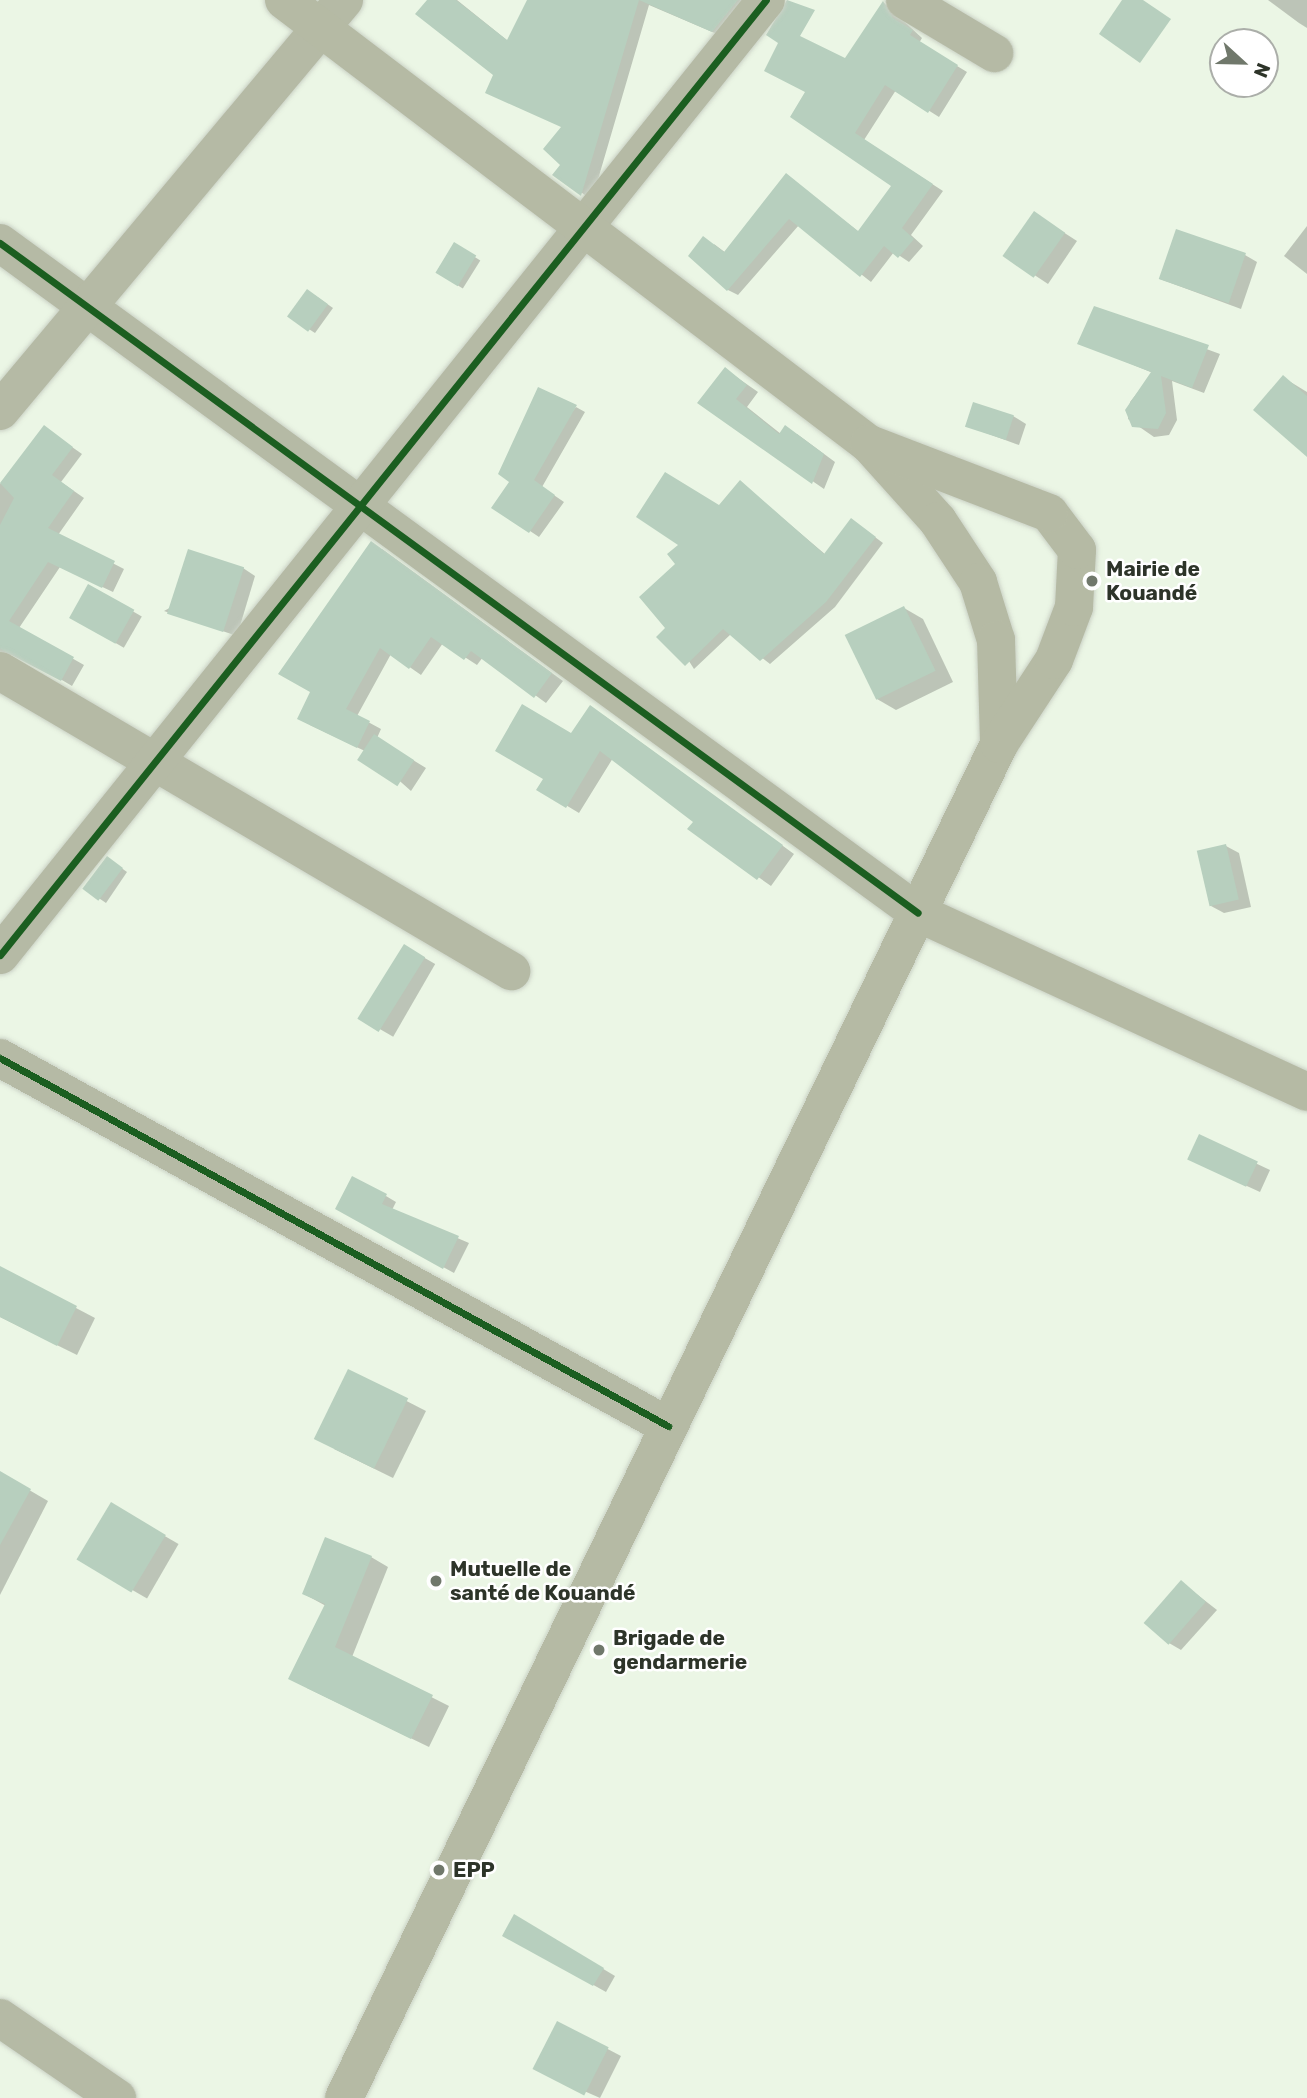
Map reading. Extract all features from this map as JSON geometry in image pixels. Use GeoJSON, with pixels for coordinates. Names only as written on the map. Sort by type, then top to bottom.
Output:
{"type":"FeatureCollection","features":[{"type":"Feature","properties":{"kind":"main road"},"geometry":{"type":"LineString","coordinates":[[284,0],[332,14],[585,232],[869,444],[938,521],[978,582],[996,640],[999,744]]}},
{"type":"Feature","properties":{"kind":"main road"},"geometry":{"type":"LineString","coordinates":[[344,2098],[999,744],[1054,660],[1074,607],[1077,551],[1049,513],[869,444]]}},
{"type":"Feature","properties":{"kind":"main road"},"geometry":{"type":"LineString","coordinates":[[918,913],[1307,1092]]}},
{"type":"Feature","properties":{"kind":"street"},"geometry":{"type":"LineString","coordinates":[[0,955],[358,506],[585,232],[765,0]]}},
{"type":"Feature","properties":{"kind":"street"},"geometry":{"type":"LineString","coordinates":[[905,0],[994,53]]}},
{"type":"Feature","properties":{"kind":"street"},"geometry":{"type":"LineString","coordinates":[[0,411],[332,14]]}},
{"type":"Feature","properties":{"kind":"street"},"geometry":{"type":"LineString","coordinates":[[0,243],[918,913]]}},
{"type":"Feature","properties":{"kind":"street"},"geometry":{"type":"LineString","coordinates":[[0,671],[511,971]]}},
{"type":"Feature","properties":{"kind":"street"},"geometry":{"type":"LineString","coordinates":[[0,1058],[668,1426]]}},
{"type":"Feature","properties":{"kind":"street"},"geometry":{"type":"LineString","coordinates":[[0,2018],[117,2098]]}},
{"type":"Feature","properties":{"kind":"building"},"geometry":{"type":"Polygon","coordinates":[[[427,0],[456,0],[507,40],[527,0],[639,0],[581,196],[552,175],[560,165],[543,149],[561,127],[485,93],[493,75],[415,14],[427,0]]]}},
{"type":"Feature","properties":{"kind":"building"},"geometry":{"type":"Polygon","coordinates":[[[639,0],[738,0],[712,32],[639,0]]]}},
{"type":"Feature","properties":{"kind":"building"},"geometry":{"type":"Polygon","coordinates":[[[787,0],[815,10],[800,36],[845,58],[883,1],[893,18],[913,30],[910,35],[958,65],[928,113],[885,85],[855,133],[933,184],[902,228],[914,239],[898,258],[884,246],[860,277],[789,219],[727,291],[688,256],[703,236],[724,252],[786,173],[858,231],[891,186],[790,117],[805,92],[764,71],[778,43],[766,35],[787,0]]]}},
{"type":"Feature","properties":{"kind":"building"},"geometry":{"type":"Polygon","coordinates":[[[1122,0],[1143,0],[1171,19],[1140,63],[1099,34],[1122,0]]]}},
{"type":"Feature","properties":{"kind":"building"},"geometry":{"type":"Polygon","coordinates":[[[1034,211],[1065,233],[1034,278],[1002,256],[1034,211]]]}},
{"type":"Feature","properties":{"kind":"building"},"geometry":{"type":"Polygon","coordinates":[[[1176,229],[1246,253],[1229,303],[1159,279],[1176,229]]]}},
{"type":"Feature","properties":{"kind":"building"},"geometry":{"type":"Polygon","coordinates":[[[454,242],[476,255],[458,286],[435,273],[454,242]]]}},
{"type":"Feature","properties":{"kind":"building"},"geometry":{"type":"Polygon","coordinates":[[[307,289],[328,304],[308,332],[287,317],[307,289]]]}},
{"type":"Feature","properties":{"kind":"building"},"geometry":{"type":"Polygon","coordinates":[[[1094,306],[1209,345],[1192,388],[1161,376],[1166,413],[1158,429],[1132,427],[1125,410],[1151,372],[1077,344],[1094,306]]]}},
{"type":"Feature","properties":{"kind":"building"},"geometry":{"type":"Polygon","coordinates":[[[725,367],[747,385],[736,399],[779,434],[785,425],[824,454],[812,484],[697,403],[725,367]]]}},
{"type":"Feature","properties":{"kind":"building"},"geometry":{"type":"Polygon","coordinates":[[[1283,375],[1307,396],[1307,457],[1253,410],[1283,375]]]}},
{"type":"Feature","properties":{"kind":"building"},"geometry":{"type":"Polygon","coordinates":[[[538,387],[577,405],[534,480],[555,495],[529,533],[491,508],[509,482],[498,474],[538,387]]]}},
{"type":"Feature","properties":{"kind":"building"},"geometry":{"type":"Polygon","coordinates":[[[973,402],[1014,415],[1006,440],[965,427],[973,402]]]}},
{"type":"Feature","properties":{"kind":"building"},"geometry":{"type":"Polygon","coordinates":[[[44,425],[73,447],[52,475],[74,491],[48,528],[115,561],[102,588],[48,562],[9,621],[74,657],[61,681],[0,649],[0,525],[14,498],[0,483],[44,425]]]}},
{"type":"Feature","properties":{"kind":"building"},"geometry":{"type":"Polygon","coordinates":[[[665,472],[719,505],[740,480],[824,554],[851,518],[876,537],[826,602],[760,661],[723,629],[685,666],[656,637],[665,628],[639,597],[675,564],[667,554],[678,545],[636,517],[665,472]]]}},
{"type":"Feature","properties":{"kind":"building"},"geometry":{"type":"Polygon","coordinates":[[[371,541],[552,673],[534,698],[471,651],[464,660],[431,637],[409,669],[380,648],[346,709],[370,721],[357,748],[297,719],[310,692],[278,674],[371,541]]]}},
{"type":"Feature","properties":{"kind":"building"},"geometry":{"type":"Polygon","coordinates":[[[188,549],[244,567],[223,632],[167,614],[188,549]]]}},
{"type":"Feature","properties":{"kind":"building"},"geometry":{"type":"Polygon","coordinates":[[[88,584],[134,610],[115,644],[69,618],[88,584]]]}},
{"type":"Feature","properties":{"kind":"building"},"geometry":{"type":"Polygon","coordinates":[[[904,606],[936,671],[876,700],[845,635],[904,606]]]}},
{"type":"Feature","properties":{"kind":"building"},"geometry":{"type":"Polygon","coordinates":[[[522,704],[571,733],[590,705],[783,845],[757,880],[687,829],[693,822],[600,751],[566,808],[536,790],[543,779],[495,751],[522,704]]]}},
{"type":"Feature","properties":{"kind":"building"},"geometry":{"type":"Polygon","coordinates":[[[374,734],[414,760],[397,786],[357,760],[374,734]]]}},
{"type":"Feature","properties":{"kind":"building"},"geometry":{"type":"Polygon","coordinates":[[[1226,844],[1239,900],[1210,906],[1197,851],[1226,844]]]}},
{"type":"Feature","properties":{"kind":"building"},"geometry":{"type":"Polygon","coordinates":[[[107,856],[123,868],[98,901],[82,889],[107,856]]]}},
{"type":"Feature","properties":{"kind":"building"},"geometry":{"type":"Polygon","coordinates":[[[404,944],[425,957],[379,1032],[357,1019],[404,944]]]}},
{"type":"Feature","properties":{"kind":"building"},"geometry":{"type":"Polygon","coordinates":[[[1199,1134],[1258,1161],[1246,1187],[1187,1159],[1199,1134]]]}},
{"type":"Feature","properties":{"kind":"building"},"geometry":{"type":"Polygon","coordinates":[[[352,1176],[387,1194],[382,1204],[459,1236],[443,1269],[335,1209],[352,1176]]]}},
{"type":"Feature","properties":{"kind":"building"},"geometry":{"type":"Polygon","coordinates":[[[0,1266],[77,1306],[57,1346],[0,1317],[0,1266]]]}},
{"type":"Feature","properties":{"kind":"building"},"geometry":{"type":"Polygon","coordinates":[[[348,1369],[408,1398],[374,1468],[314,1439],[348,1369]]]}},
{"type":"Feature","properties":{"kind":"building"},"geometry":{"type":"Polygon","coordinates":[[[0,1471],[31,1489],[0,1545],[0,1471]]]}},
{"type":"Feature","properties":{"kind":"building"},"geometry":{"type":"Polygon","coordinates":[[[111,1502],[166,1535],[131,1592],[76,1559],[111,1502]]]}},
{"type":"Feature","properties":{"kind":"building"},"geometry":{"type":"Polygon","coordinates":[[[325,1537],[372,1556],[335,1647],[433,1695],[411,1739],[288,1679],[325,1604],[302,1594],[325,1537]]]}},
{"type":"Feature","properties":{"kind":"building"},"geometry":{"type":"Polygon","coordinates":[[[1181,1580],[1206,1602],[1169,1645],[1144,1623],[1181,1580]]]}},
{"type":"Feature","properties":{"kind":"building"},"geometry":{"type":"Polygon","coordinates":[[[514,1914],[604,1968],[593,1986],[502,1936],[514,1914]]]}},
{"type":"Feature","properties":{"kind":"building"},"geometry":{"type":"Polygon","coordinates":[[[557,2021],[609,2047],[584,2095],[532,2069],[557,2021]]]}},
{"type":"Feature","properties":{"kind":"cycle path"},"geometry":{"type":"LineString","coordinates":[[0,955],[766,0]]}},
{"type":"Feature","properties":{"kind":"cycle path"},"geometry":{"type":"LineString","coordinates":[[0,243],[918,913]]}},
{"type":"Feature","properties":{"kind":"cycle path"},"geometry":{"type":"LineString","coordinates":[[0,1058],[668,1426]]}},
{"type":"Feature","properties":{"kind":"place","name":"Mairie de Kouandé"},"geometry":{"type":"Point","coordinates":[1092,581]}},
{"type":"Feature","properties":{"kind":"place","name":"Mutuelle de santé de Kouandé"},"geometry":{"type":"Point","coordinates":[436,1581]}},
{"type":"Feature","properties":{"kind":"place","name":"Brigade de gendarmerie"},"geometry":{"type":"Point","coordinates":[599,1650]}},
{"type":"Feature","properties":{"kind":"place","name":"EPP"},"geometry":{"type":"Point","coordinates":[439,1870]}}]}
